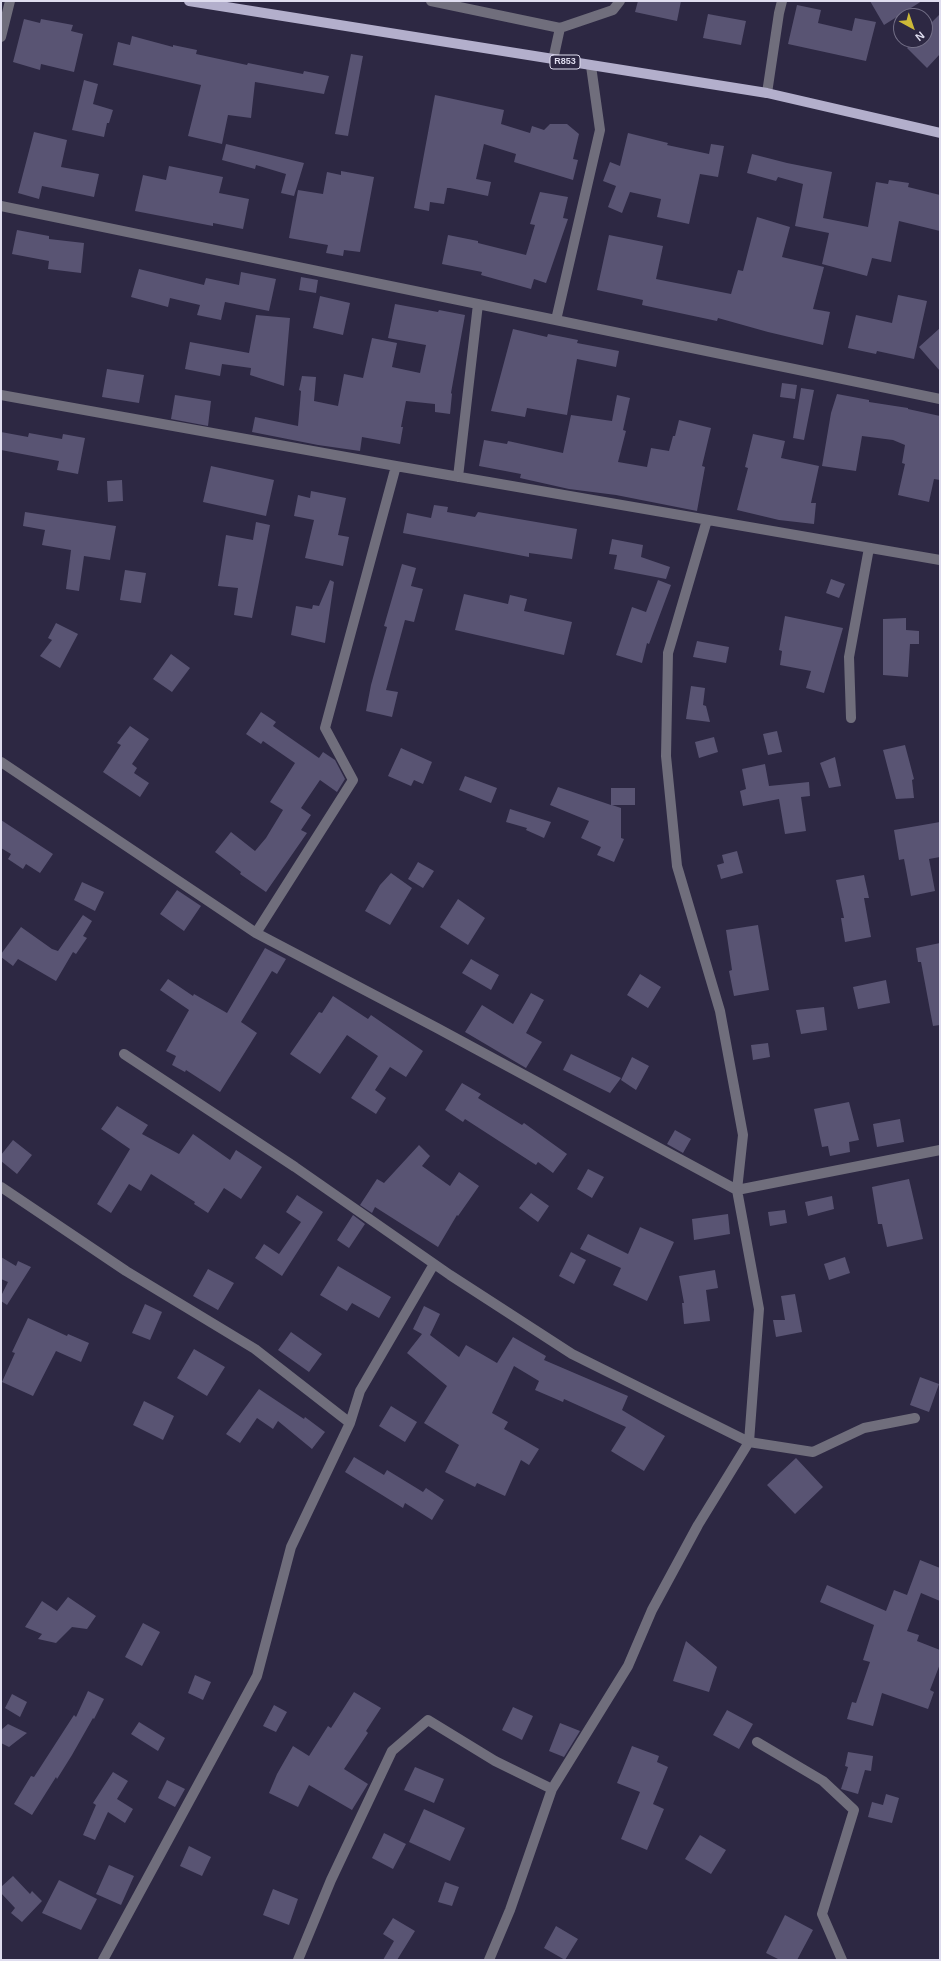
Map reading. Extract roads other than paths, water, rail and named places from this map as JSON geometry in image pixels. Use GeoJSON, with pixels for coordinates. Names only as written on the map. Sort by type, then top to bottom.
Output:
{"type":"FeatureCollection","features":[{"type":"Feature","properties":{"kind":"main road","name":"R853"},"geometry":{"type":"LineString","coordinates":[[189,1],[767,93],[940,133]]}},
{"type":"Feature","properties":{"kind":"street"},"geometry":{"type":"LineString","coordinates":[[1,37],[10,1]]}},
{"type":"Feature","properties":{"kind":"street"},"geometry":{"type":"LineString","coordinates":[[431,1],[560,28],[613,10],[620,1]]}},
{"type":"Feature","properties":{"kind":"street"},"geometry":{"type":"LineString","coordinates":[[767,93],[782,1]]}},
{"type":"Feature","properties":{"kind":"street"},"geometry":{"type":"LineString","coordinates":[[553,60],[560,28]]}},
{"type":"Feature","properties":{"kind":"street"},"geometry":{"type":"LineString","coordinates":[[556,320],[600,130],[591,66]]}},
{"type":"Feature","properties":{"kind":"street"},"geometry":{"type":"LineString","coordinates":[[1,206],[940,399]]}},
{"type":"Feature","properties":{"kind":"street"},"geometry":{"type":"LineString","coordinates":[[458,477],[478,304]]}},
{"type":"Feature","properties":{"kind":"street"},"geometry":{"type":"LineString","coordinates":[[1,395],[458,477],[940,560]]}},
{"type":"Feature","properties":{"kind":"street"},"geometry":{"type":"LineString","coordinates":[[256,933],[353,780],[325,728],[396,466]]}},
{"type":"Feature","properties":{"kind":"street"},"geometry":{"type":"LineString","coordinates":[[489,1960],[510,1910],[552,1789],[628,1666],[659,1597],[698,1525],[749,1442],[758,1309],[737,1190],[743,1135],[720,1011],[677,866],[666,756],[668,653],[707,520]]}},
{"type":"Feature","properties":{"kind":"street"},"geometry":{"type":"LineString","coordinates":[[852,718],[849,657],[869,548]]}},
{"type":"Feature","properties":{"kind":"street"},"geometry":{"type":"LineString","coordinates":[[1,762],[256,933],[444,1032],[737,1190],[940,1150]]}},
{"type":"Feature","properties":{"kind":"street"},"geometry":{"type":"LineString","coordinates":[[124,1054],[295,1167],[434,1264],[572,1354],[749,1442],[813,1452],[864,1428],[915,1418]]}},
{"type":"Feature","properties":{"kind":"street"},"geometry":{"type":"LineString","coordinates":[[1,1187],[126,1271],[255,1349],[350,1423]]}},
{"type":"Feature","properties":{"kind":"street"},"geometry":{"type":"LineString","coordinates":[[103,1960],[257,1676],[291,1547],[350,1423],[360,1391],[434,1264]]}},
{"type":"Feature","properties":{"kind":"street"},"geometry":{"type":"LineString","coordinates":[[298,1960],[331,1880],[392,1751],[428,1720],[495,1761],[552,1789]]}},
{"type":"Feature","properties":{"kind":"street"},"geometry":{"type":"LineString","coordinates":[[757,1742],[823,1781],[854,1810],[822,1914],[842,1960]]}}]}
